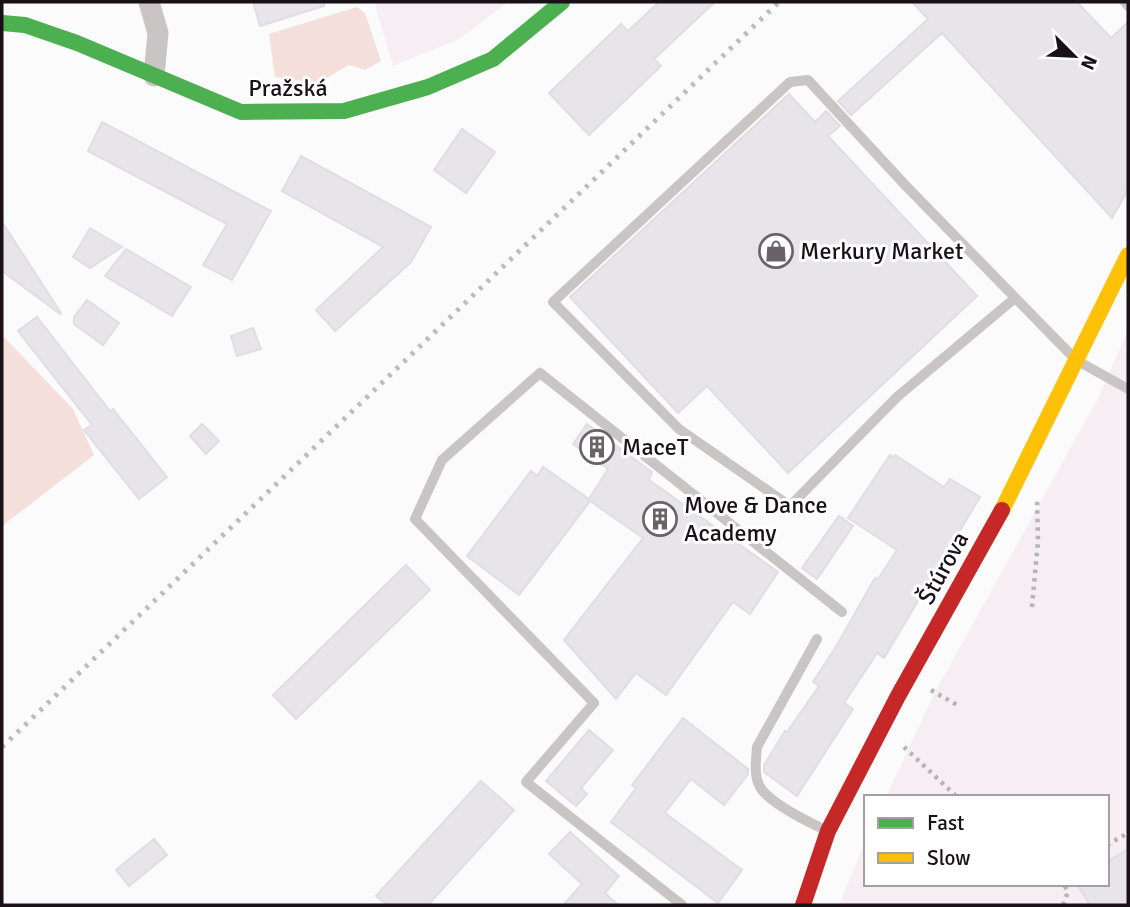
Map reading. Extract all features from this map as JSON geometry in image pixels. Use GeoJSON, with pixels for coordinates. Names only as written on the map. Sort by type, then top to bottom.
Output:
{"type":"FeatureCollection","features":[{"type":"Feature","properties":{"kind":"street"},"geometry":{"type":"LineString","coordinates":[[149,2],[158,33],[154,76]]}},
{"type":"Feature","properties":{"kind":"street","name":"Pražská"},"geometry":{"type":"LineString","coordinates":[[2,23],[25,25],[77,43],[241,112],[344,111],[428,87],[493,59],[562,2]]}},
{"type":"Feature","properties":{"kind":"street","name":"Štúrova"},"geometry":{"type":"LineString","coordinates":[[803,905],[828,831],[898,696],[1006,503],[1128,255]]}},
{"type":"Feature","properties":{"kind":"lane"},"geometry":{"type":"LineString","coordinates":[[1015,298],[897,397],[790,506],[678,429],[553,302],[790,82],[808,80],[906,186],[1076,360],[1128,389]]}},
{"type":"Feature","properties":{"kind":"lane"},"geometry":{"type":"LineString","coordinates":[[682,905],[526,782],[594,703],[415,519],[442,460],[540,373],[842,612]]}},
{"type":"Feature","properties":{"kind":"lane"},"geometry":{"type":"LineString","coordinates":[[817,639],[757,747],[755,766],[761,789],[790,811],[828,831]]}},
{"type":"Feature","properties":{"kind":"path"},"geometry":{"type":"LineString","coordinates":[[1032,607],[1038,541],[1037,498]]}},
{"type":"Feature","properties":{"kind":"path"},"geometry":{"type":"LineString","coordinates":[[931,690],[959,706]]}},
{"type":"Feature","properties":{"kind":"path"},"geometry":{"type":"LineString","coordinates":[[904,747],[955,795]]}},
{"type":"Feature","properties":{"kind":"path"},"geometry":{"type":"LineString","coordinates":[[1109,844],[1128,833]]}},
{"type":"Feature","properties":{"kind":"path"},"geometry":{"type":"LineString","coordinates":[[1063,905],[1068,892],[1065,886]]}},
{"type":"Feature","properties":{"kind":"shaded area"},"geometry":{"type":"Polygon","coordinates":[[[374,2],[508,2],[459,39],[393,66],[374,2]]]}},
{"type":"Feature","properties":{"kind":"shaded area"},"geometry":{"type":"Polygon","coordinates":[[[357,7],[365,13],[381,61],[365,70],[349,65],[318,83],[275,77],[269,34],[357,7]]]}},
{"type":"Feature","properties":{"kind":"shaded area"},"geometry":{"type":"Polygon","coordinates":[[[1128,330],[1128,905],[839,905],[864,844],[864,886],[1109,886],[1109,795],[887,795],[935,692],[1097,400],[1128,330]]]}},
{"type":"Feature","properties":{"kind":"shaded area"},"geometry":{"type":"Polygon","coordinates":[[[2,335],[73,409],[94,455],[2,526],[2,335]]]}},
{"type":"Feature","properties":{"kind":"building"},"geometry":{"type":"Polygon","coordinates":[[[253,2],[324,2],[324,6],[260,26],[253,2]]]}},
{"type":"Feature","properties":{"kind":"building"},"geometry":{"type":"Polygon","coordinates":[[[659,2],[715,2],[654,59],[661,66],[589,135],[549,93],[621,24],[628,31],[659,2]]]}},
{"type":"Feature","properties":{"kind":"building"},"geometry":{"type":"Polygon","coordinates":[[[912,2],[1077,2],[1111,38],[1128,22],[1128,190],[1112,218],[942,33],[851,115],[838,101],[928,19],[912,2]]]}},
{"type":"Feature","properties":{"kind":"building","name":"Merkury Market"},"geometry":{"type":"Polygon","coordinates":[[[789,94],[815,122],[826,111],[840,126],[828,136],[977,296],[788,473],[707,386],[678,413],[570,297],[789,94]]]}},
{"type":"Feature","properties":{"kind":"building"},"geometry":{"type":"Polygon","coordinates":[[[102,122],[271,211],[232,280],[203,265],[227,224],[88,151],[102,122]]]}},
{"type":"Feature","properties":{"kind":"building"},"geometry":{"type":"Polygon","coordinates":[[[462,129],[495,152],[466,193],[434,170],[462,129]]]}},
{"type":"Feature","properties":{"kind":"building"},"geometry":{"type":"Polygon","coordinates":[[[301,156],[431,227],[411,262],[335,331],[316,310],[383,247],[282,191],[301,156]]]}},
{"type":"Feature","properties":{"kind":"building"},"geometry":{"type":"Polygon","coordinates":[[[2,222],[61,313],[60,314],[2,271],[2,222]]]}},
{"type":"Feature","properties":{"kind":"building"},"geometry":{"type":"Polygon","coordinates":[[[90,228],[122,247],[90,268],[73,257],[90,228]]]}},
{"type":"Feature","properties":{"kind":"building"},"geometry":{"type":"Polygon","coordinates":[[[126,249],[191,287],[172,316],[105,276],[126,249]]]}},
{"type":"Feature","properties":{"kind":"building"},"geometry":{"type":"Polygon","coordinates":[[[87,300],[119,323],[103,345],[74,324],[74,317],[87,300]]]}},
{"type":"Feature","properties":{"kind":"building"},"geometry":{"type":"Polygon","coordinates":[[[37,317],[110,411],[113,409],[167,477],[139,499],[84,430],[92,425],[18,331],[37,317]]]}},
{"type":"Feature","properties":{"kind":"building"},"geometry":{"type":"Polygon","coordinates":[[[253,328],[261,349],[237,356],[231,336],[253,328]]]}},
{"type":"Feature","properties":{"kind":"building"},"geometry":{"type":"Polygon","coordinates":[[[202,424],[219,441],[206,454],[190,436],[202,424]]]}},
{"type":"Feature","properties":{"kind":"building"},"geometry":{"type":"Polygon","coordinates":[[[587,424],[652,472],[649,480],[778,572],[750,614],[733,602],[666,695],[636,673],[616,699],[564,640],[643,538],[590,501],[519,595],[467,556],[531,471],[537,476],[543,467],[589,499],[608,469],[573,444],[587,424]]]}},
{"type":"Feature","properties":{"kind":"building"},"geometry":{"type":"Polygon","coordinates":[[[890,455],[895,455],[944,487],[950,479],[980,497],[884,658],[877,653],[844,703],[853,709],[797,796],[764,772],[764,765],[785,731],[787,732],[819,686],[813,682],[875,578],[878,579],[897,550],[848,518],[890,455]]]}},
{"type":"Feature","properties":{"kind":"building"},"geometry":{"type":"Polygon","coordinates":[[[839,516],[853,526],[817,579],[802,568],[839,516]]]}},
{"type":"Feature","properties":{"kind":"building"},"geometry":{"type":"Polygon","coordinates":[[[406,565],[430,590],[296,719],[273,695],[406,565]]]}},
{"type":"Feature","properties":{"kind":"building"},"geometry":{"type":"Polygon","coordinates":[[[683,718],[748,769],[748,774],[724,805],[691,779],[665,813],[742,870],[718,903],[611,822],[636,788],[632,785],[683,718]]]}},
{"type":"Feature","properties":{"kind":"building"},"geometry":{"type":"Polygon","coordinates":[[[589,730],[613,750],[581,788],[587,794],[576,806],[546,781],[589,730]]]}},
{"type":"Feature","properties":{"kind":"building"},"geometry":{"type":"Polygon","coordinates":[[[481,781],[514,810],[428,905],[387,905],[376,896],[481,781]]]}},
{"type":"Feature","properties":{"kind":"building"},"geometry":{"type":"Polygon","coordinates":[[[570,832],[619,876],[605,893],[618,905],[563,905],[582,884],[549,854],[570,832]]]}},
{"type":"Feature","properties":{"kind":"building"},"geometry":{"type":"Polygon","coordinates":[[[154,839],[167,855],[129,886],[116,870],[154,839]]]}},
{"type":"Feature","properties":{"kind":"building"},"geometry":{"type":"Polygon","coordinates":[[[1128,849],[1128,905],[1090,905],[1078,886],[1109,886],[1109,861],[1128,849]]]}},
{"type":"Feature","properties":{"kind":"railway"},"geometry":{"type":"LineString","coordinates":[[2,747],[779,2]]}},
{"type":"Feature","properties":{"kind":"traffic: fast"},"geometry":{"type":"LineString","coordinates":[[2,23],[25,25],[77,43],[241,112],[344,111],[428,87],[493,59],[562,2]]}},
{"type":"Feature","properties":{"kind":"traffic: slow"},"geometry":{"type":"LineString","coordinates":[[1002,510],[1128,255]]}},
{"type":"Feature","properties":{"kind":"traffic: jam"},"geometry":{"type":"LineString","coordinates":[[803,905],[828,831],[898,696],[1002,510]]}},
{"type":"Feature","properties":{"kind":"place","name":"Merkury Market"},"geometry":{"type":"Point","coordinates":[776,251]}},
{"type":"Feature","properties":{"kind":"place","name":"MaceT"},"geometry":{"type":"Point","coordinates":[597,447]}},
{"type":"Feature","properties":{"kind":"place","name":"Move & Dance Academy"},"geometry":{"type":"Point","coordinates":[660,519]}}]}
